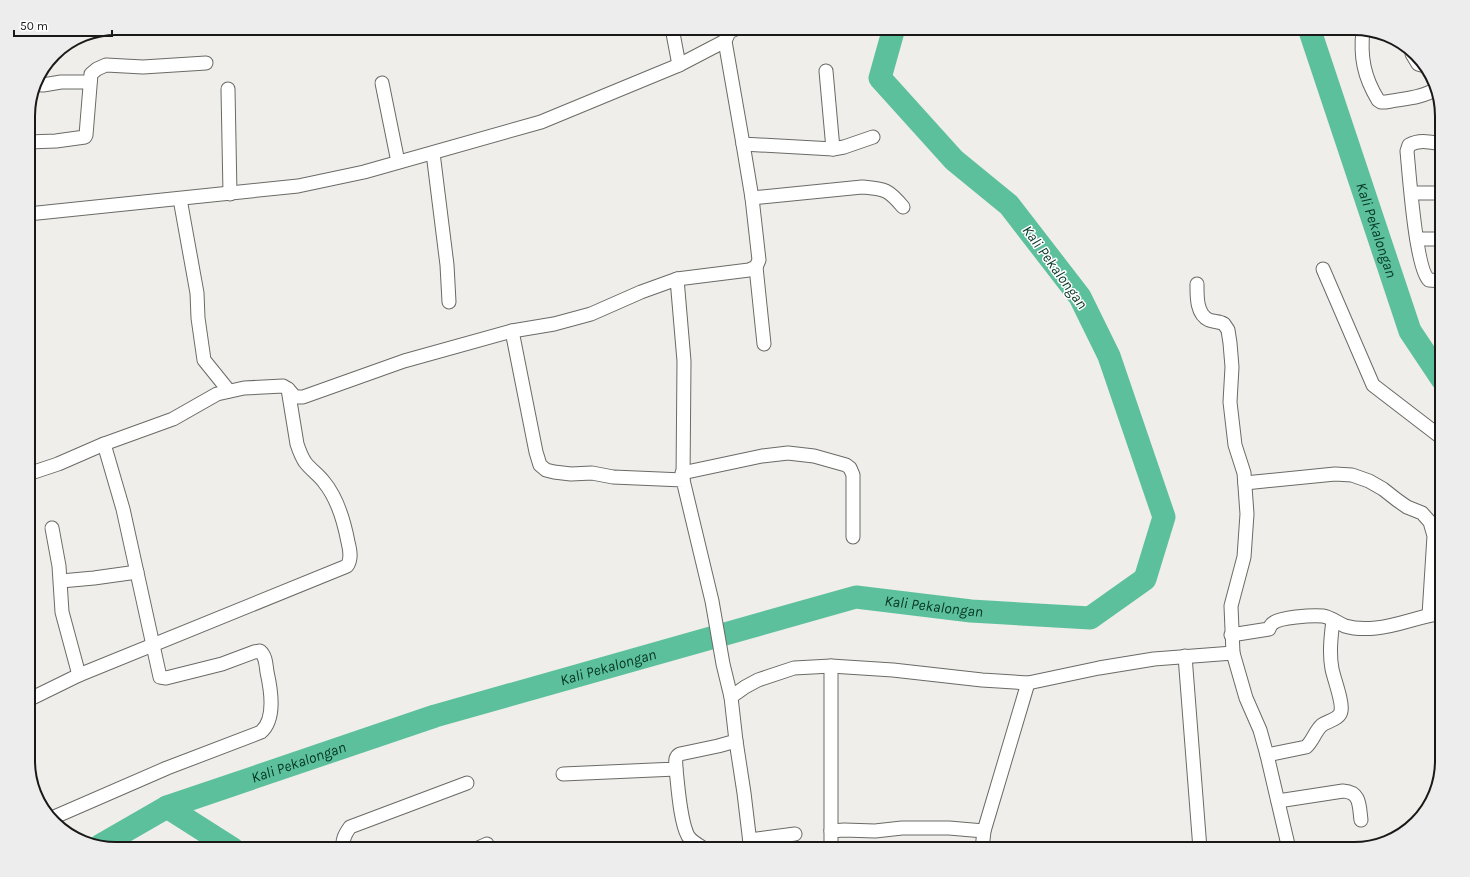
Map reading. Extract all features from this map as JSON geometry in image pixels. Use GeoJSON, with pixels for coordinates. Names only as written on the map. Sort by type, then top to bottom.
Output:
{"type":"FeatureCollection","features":[{"type":"Feature","properties":{"kind":"street"},"geometry":{"type":"LineString","coordinates":[[673,35],[679,66]]}},
{"type":"Feature","properties":{"kind":"street"},"geometry":{"type":"LineString","coordinates":[[728,35],[725,41],[752,198],[759,260],[756,267],[764,344]]}},
{"type":"Feature","properties":{"kind":"street"},"geometry":{"type":"LineString","coordinates":[[1362,36],[1361,46],[1364,68],[1378,100],[1381,102],[1386,102],[1423,95],[1431,92]]}},
{"type":"Feature","properties":{"kind":"street"},"geometry":{"type":"LineString","coordinates":[[35,213],[298,186],[364,172],[541,122],[679,66],[725,41]]}},
{"type":"Feature","properties":{"kind":"street"},"geometry":{"type":"LineString","coordinates":[[35,142],[56,141],[84,137],[86,135],[91,74],[97,69],[106,65],[143,66],[206,63]]}},
{"type":"Feature","properties":{"kind":"street"},"geometry":{"type":"LineString","coordinates":[[826,71],[833,149]]}},
{"type":"Feature","properties":{"kind":"street"},"geometry":{"type":"LineString","coordinates":[[41,85],[61,82],[90,82]]}},
{"type":"Feature","properties":{"kind":"street"},"geometry":{"type":"LineString","coordinates":[[382,83],[398,162]]}},
{"type":"Feature","properties":{"kind":"street"},"geometry":{"type":"LineString","coordinates":[[228,89],[230,194]]}},
{"type":"Feature","properties":{"kind":"street"},"geometry":{"type":"LineString","coordinates":[[743,144],[833,149],[844,147],[873,137]]}},
{"type":"Feature","properties":{"kind":"street"},"geometry":{"type":"LineString","coordinates":[[1435,143],[1421,141],[1415,142],[1409,145],[1407,152],[1417,239],[1426,277],[1435,280]]}},
{"type":"Feature","properties":{"kind":"street"},"geometry":{"type":"LineString","coordinates":[[433,152],[446,254],[449,302]]}},
{"type":"Feature","properties":{"kind":"street"},"geometry":{"type":"LineString","coordinates":[[752,198],[862,187],[892,194],[903,207]]}},
{"type":"Feature","properties":{"kind":"street"},"geometry":{"type":"LineString","coordinates":[[1412,193],[1435,193]]}},
{"type":"Feature","properties":{"kind":"street"},"geometry":{"type":"LineString","coordinates":[[180,199],[197,293],[198,318],[204,360],[229,391]]}},
{"type":"Feature","properties":{"kind":"street"},"geometry":{"type":"LineString","coordinates":[[1417,239],[1435,239]]}},
{"type":"Feature","properties":{"kind":"street"},"geometry":{"type":"LineString","coordinates":[[35,472],[58,464],[104,444],[173,419],[217,394],[244,388],[280,386],[286,387],[294,397],[303,397],[404,361],[512,331],[554,324],[591,314],[641,292],[677,279],[749,270],[756,267]]}},
{"type":"Feature","properties":{"kind":"street"},"geometry":{"type":"LineString","coordinates":[[1323,269],[1374,385],[1435,433]]}},
{"type":"Feature","properties":{"kind":"street"},"geometry":{"type":"LineString","coordinates":[[677,279],[684,361],[683,476],[712,601],[723,664],[731,697],[750,842]]}},
{"type":"Feature","properties":{"kind":"street"},"geometry":{"type":"LineString","coordinates":[[1198,284],[1197,300],[1204,317],[1224,324],[1229,335],[1232,367],[1230,402],[1232,426],[1235,445],[1244,473],[1245,483],[1247,514],[1244,557],[1231,606],[1231,635],[1233,653],[1246,698],[1260,730],[1267,754],[1287,842]]}},
{"type":"Feature","properties":{"kind":"street"},"geometry":{"type":"LineString","coordinates":[[512,331],[536,452],[540,465],[546,470],[571,474],[592,473],[613,477],[683,476],[762,456],[788,453],[814,456],[846,465],[852,471],[853,537]]}},
{"type":"Feature","properties":{"kind":"street"},"geometry":{"type":"LineString","coordinates":[[35,697],[79,675],[153,644],[347,566],[350,562],[350,550],[344,525],[334,496],[324,481],[305,463],[299,449],[288,389]]}},
{"type":"Feature","properties":{"kind":"street"},"geometry":{"type":"LineString","coordinates":[[57,816],[167,768],[260,732],[266,728],[270,715],[271,692],[265,661],[260,651],[222,664],[164,679],[159,675],[124,509],[104,444]]}},
{"type":"Feature","properties":{"kind":"street"},"geometry":{"type":"LineString","coordinates":[[1245,483],[1334,474],[1352,475],[1369,481],[1383,489],[1407,507],[1422,513],[1430,522],[1434,536],[1435,575]]}},
{"type":"Feature","properties":{"kind":"street"},"geometry":{"type":"LineString","coordinates":[[52,528],[61,581],[62,612],[79,675]]}},
{"type":"Feature","properties":{"kind":"street"},"geometry":{"type":"LineString","coordinates":[[61,581],[137,572]]}},
{"type":"Feature","properties":{"kind":"street"},"geometry":{"type":"LineString","coordinates":[[1231,635],[1268,629],[1271,624],[1276,621],[1294,617],[1324,616],[1347,626],[1357,628],[1375,628],[1435,614]]}},
{"type":"Feature","properties":{"kind":"street"},"geometry":{"type":"LineString","coordinates":[[1267,754],[1306,746],[1310,743],[1316,731],[1323,724],[1340,715],[1342,711],[1332,669],[1330,652],[1333,620]]}},
{"type":"Feature","properties":{"kind":"street"},"geometry":{"type":"LineString","coordinates":[[731,697],[745,686],[758,680],[794,668],[830,666],[893,670],[982,680],[1028,683],[1099,668],[1154,659],[1233,653]]}},
{"type":"Feature","properties":{"kind":"street"},"geometry":{"type":"LineString","coordinates":[[1185,656],[1199,842]]}},
{"type":"Feature","properties":{"kind":"street"},"geometry":{"type":"LineString","coordinates":[[830,666],[831,842]]}},
{"type":"Feature","properties":{"kind":"street"},"geometry":{"type":"LineString","coordinates":[[983,842],[984,831],[1028,683]]}},
{"type":"Feature","properties":{"kind":"street"},"geometry":{"type":"LineString","coordinates":[[694,842],[688,836],[683,820],[676,769],[676,758],[680,754],[736,741]]}},
{"type":"Feature","properties":{"kind":"street"},"geometry":{"type":"LineString","coordinates":[[563,774],[676,769]]}},
{"type":"Feature","properties":{"kind":"street"},"geometry":{"type":"LineString","coordinates":[[343,842],[344,835],[350,828],[467,783]]}},
{"type":"Feature","properties":{"kind":"street"},"geometry":{"type":"LineString","coordinates":[[1278,801],[1351,791],[1357,796],[1361,820]]}},
{"type":"Feature","properties":{"kind":"street"},"geometry":{"type":"LineString","coordinates":[[831,831],[949,828],[984,831]]}},
{"type":"Feature","properties":{"kind":"street"},"geometry":{"type":"LineString","coordinates":[[759,842],[795,834]]}},
{"type":"Feature","properties":{"kind":"waterway","name":"Kali Pekalongan"},"geometry":{"type":"LineString","coordinates":[[108,841],[167,807],[435,716],[856,597],[971,611],[1090,618],[1145,579],[1164,517],[1109,356],[1080,297],[1009,205],[954,160],[880,78],[892,35]]}},
{"type":"Feature","properties":{"kind":"waterway","name":"Kali Pekalongan"},"geometry":{"type":"LineString","coordinates":[[1311,35],[1410,331],[1435,368]]}},
{"type":"Feature","properties":{"kind":"waterway"},"geometry":{"type":"LineString","coordinates":[[167,807],[222,842]]}}]}
